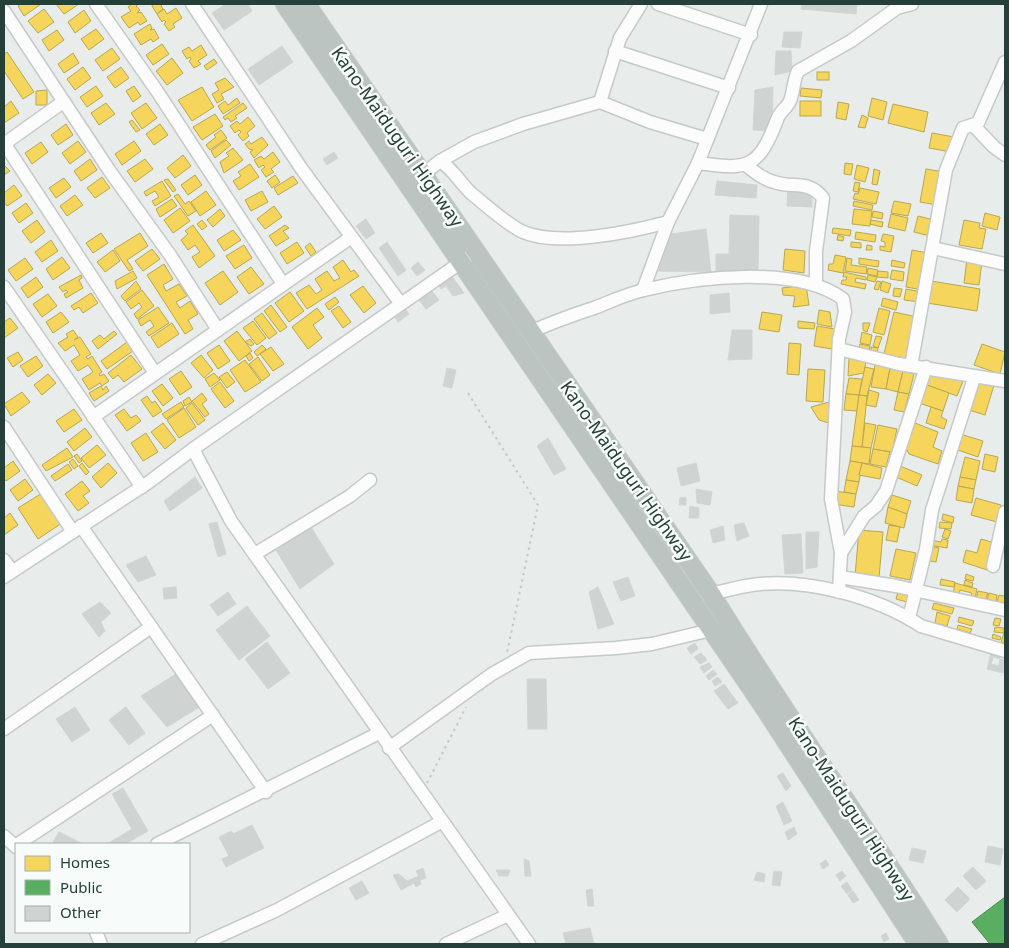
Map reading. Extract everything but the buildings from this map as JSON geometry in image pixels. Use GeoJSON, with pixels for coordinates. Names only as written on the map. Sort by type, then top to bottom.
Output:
{"type":"FeatureCollection","features":[{"type":"Feature","properties":{"kind":"highway","name":"Kano-Maiduguri Highway"},"geometry":{"type":"LineString","coordinates":[[285,4],[711,630],[878,880],[918,944]]}},
{"type":"Feature","properties":{"kind":"highway","name":"Kano-Maiduguri Highway"},"geometry":{"type":"LineString","coordinates":[[306,4],[711,594],[745,650],[832,779],[939,944]]}},
{"type":"Feature","properties":{"kind":"street"},"geometry":{"type":"LineString","coordinates":[[96,4],[157,91],[283,284]]}},
{"type":"Feature","properties":{"kind":"street"},"geometry":{"type":"LineString","coordinates":[[192,4],[301,168],[350,238],[401,304]]}},
{"type":"Feature","properties":{"kind":"street"},"geometry":{"type":"LineString","coordinates":[[600,102],[620,38],[641,4]]}},
{"type":"Feature","properties":{"kind":"street"},"geometry":{"type":"LineString","coordinates":[[658,4],[751,35]]}},
{"type":"Feature","properties":{"kind":"street"},"geometry":{"type":"LineString","coordinates":[[642,290],[668,222],[708,139],[751,35],[761,4]]}},
{"type":"Feature","properties":{"kind":"street"},"geometry":{"type":"LineString","coordinates":[[698,163],[731,168],[747,166],[760,153],[774,130],[777,118],[789,104],[794,79],[798,71],[851,41],[891,8],[912,4]]}},
{"type":"Feature","properties":{"kind":"street"},"geometry":{"type":"LineString","coordinates":[[4,11],[63,102],[165,248],[218,330]]}},
{"type":"Feature","properties":{"kind":"street"},"geometry":{"type":"LineString","coordinates":[[615,51],[728,88]]}},
{"type":"Feature","properties":{"kind":"street"},"geometry":{"type":"LineString","coordinates":[[911,366],[946,170],[963,128],[974,126],[981,118],[1005,62]]}},
{"type":"Feature","properties":{"kind":"street"},"geometry":{"type":"LineString","coordinates":[[63,102],[4,144],[155,373]]}},
{"type":"Feature","properties":{"kind":"street"},"geometry":{"type":"LineString","coordinates":[[422,175],[440,161],[482,139],[523,124],[600,102],[650,122],[708,139]]}},
{"type":"Feature","properties":{"kind":"street"},"geometry":{"type":"LineString","coordinates":[[974,126],[994,147],[1005,155]]}},
{"type":"Feature","properties":{"kind":"street"},"geometry":{"type":"LineString","coordinates":[[440,161],[470,192],[522,231],[549,238],[581,238],[637,231],[668,222]]}},
{"type":"Feature","properties":{"kind":"street"},"geometry":{"type":"LineString","coordinates":[[747,166],[760,176],[775,183],[813,188],[823,198],[816,251],[816,285]]}},
{"type":"Feature","properties":{"kind":"street"},"geometry":{"type":"LineString","coordinates":[[93,417],[350,238]]}},
{"type":"Feature","properties":{"kind":"street"},"geometry":{"type":"LineString","coordinates":[[933,248],[1005,264]]}},
{"type":"Feature","properties":{"kind":"street"},"geometry":{"type":"LineString","coordinates":[[4,560],[8,574],[142,487],[192,449],[460,262],[477,253]]}},
{"type":"Feature","properties":{"kind":"street"},"geometry":{"type":"LineString","coordinates":[[530,332],[572,314],[642,290],[730,278],[778,277],[805,281],[833,292],[843,299],[845,312],[839,349],[831,499],[841,553],[839,592]]}},
{"type":"Feature","properties":{"kind":"street"},"geometry":{"type":"LineString","coordinates":[[4,287],[142,487]]}},
{"type":"Feature","properties":{"kind":"street"},"geometry":{"type":"LineString","coordinates":[[839,349],[911,366],[947,370],[974,378],[993,378],[1005,381]]}},
{"type":"Feature","properties":{"kind":"street"},"geometry":{"type":"LineString","coordinates":[[841,553],[864,516],[876,506],[886,491],[926,367]]}},
{"type":"Feature","properties":{"kind":"street"},"geometry":{"type":"LineString","coordinates":[[909,618],[917,590],[932,510],[974,378]]}},
{"type":"Feature","properties":{"kind":"street"},"geometry":{"type":"LineString","coordinates":[[4,427],[77,529],[151,627],[266,792]]}},
{"type":"Feature","properties":{"kind":"street"},"geometry":{"type":"LineString","coordinates":[[192,449],[231,520],[441,822],[529,944]]}},
{"type":"Feature","properties":{"kind":"street"},"geometry":{"type":"LineString","coordinates":[[255,554],[350,496],[370,480]]}},
{"type":"Feature","properties":{"kind":"street"},"geometry":{"type":"LineString","coordinates":[[993,566],[1005,512]]}},
{"type":"Feature","properties":{"kind":"street"},"geometry":{"type":"LineString","coordinates":[[840,577],[917,590],[1005,610]]}},
{"type":"Feature","properties":{"kind":"street"},"geometry":{"type":"LineString","coordinates":[[711,594],[753,584],[791,585],[839,592],[856,596],[909,618],[921,626],[1005,651]]}},
{"type":"Feature","properties":{"kind":"street"},"geometry":{"type":"LineString","coordinates":[[4,729],[151,627]]}},
{"type":"Feature","properties":{"kind":"street"},"geometry":{"type":"LineString","coordinates":[[389,748],[505,665],[534,652],[616,648],[670,641],[711,630]]}},
{"type":"Feature","properties":{"kind":"street"},"geometry":{"type":"LineString","coordinates":[[20,843],[212,715]]}},
{"type":"Feature","properties":{"kind":"street"},"geometry":{"type":"LineString","coordinates":[[159,843],[266,792],[379,733]]}},
{"type":"Feature","properties":{"kind":"street"},"geometry":{"type":"LineString","coordinates":[[202,944],[277,910],[441,822]]}},
{"type":"Feature","properties":{"kind":"street"},"geometry":{"type":"LineString","coordinates":[[4,836],[15,845]]}},
{"type":"Feature","properties":{"kind":"street"},"geometry":{"type":"LineString","coordinates":[[446,944],[508,915]]}},
{"type":"Feature","properties":{"kind":"path"},"geometry":{"type":"LineString","coordinates":[[468,394],[538,505],[505,665]]}},
{"type":"Feature","properties":{"kind":"path"},"geometry":{"type":"LineString","coordinates":[[422,794],[477,684]]}}]}
